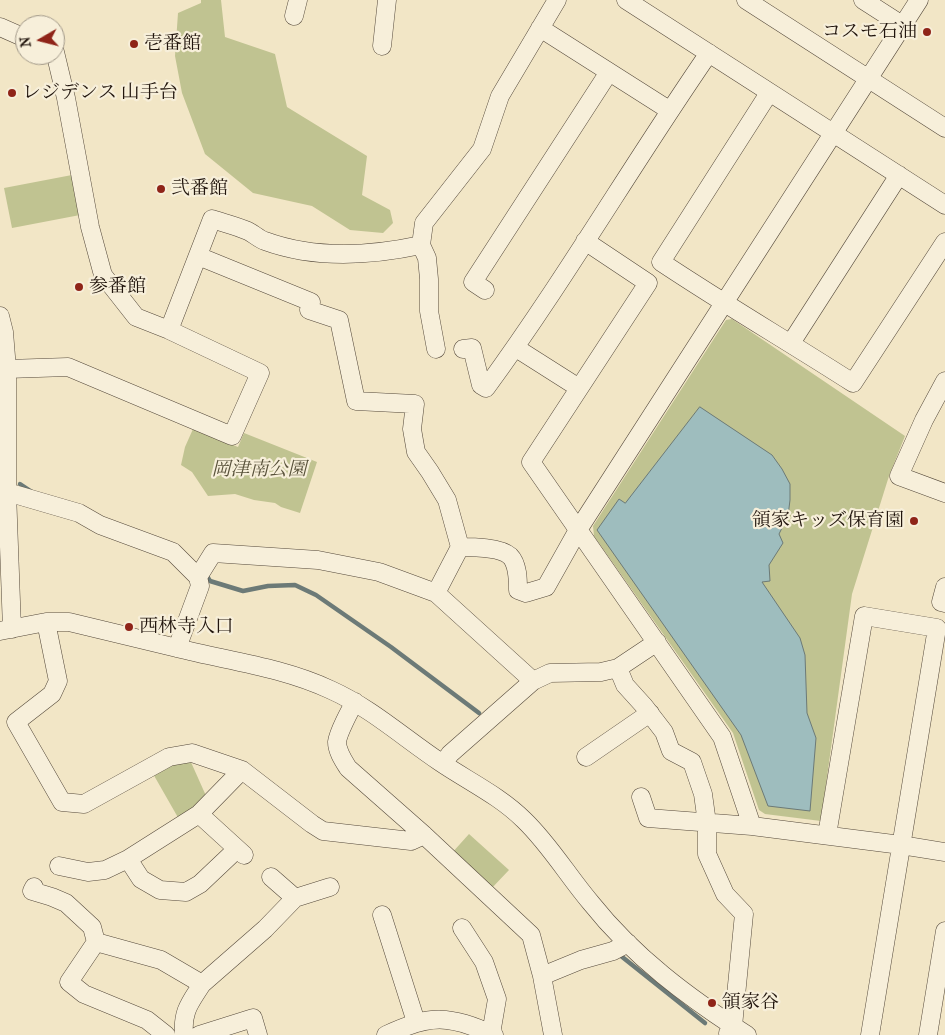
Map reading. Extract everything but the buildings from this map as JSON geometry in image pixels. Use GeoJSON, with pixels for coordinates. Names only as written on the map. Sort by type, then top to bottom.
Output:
{"type":"FeatureCollection","features":[{"type":"Feature","properties":{"kind":"street"},"geometry":{"type":"LineString","coordinates":[[382,46],[387,0]]}},
{"type":"Feature","properties":{"kind":"street"},"geometry":{"type":"LineString","coordinates":[[436,349],[429,311],[427,258],[421,245],[424,223],[482,149],[500,96],[557,0]]}},
{"type":"Feature","properties":{"kind":"street"},"geometry":{"type":"LineString","coordinates":[[626,0],[945,205]]}},
{"type":"Feature","properties":{"kind":"street"},"geometry":{"type":"LineString","coordinates":[[746,0],[945,128]]}},
{"type":"Feature","properties":{"kind":"street"},"geometry":{"type":"LineString","coordinates":[[863,0],[902,25]]}},
{"type":"Feature","properties":{"kind":"street"},"geometry":{"type":"LineString","coordinates":[[460,547],[477,547],[498,551],[510,557],[518,574],[518,590],[526,593],[546,586],[578,530],[919,0]]}},
{"type":"Feature","properties":{"kind":"street"},"geometry":{"type":"LineString","coordinates":[[0,27],[15,34]]}},
{"type":"Feature","properties":{"kind":"street"},"geometry":{"type":"LineString","coordinates":[[540,28],[669,110]]}},
{"type":"Feature","properties":{"kind":"street"},"geometry":{"type":"LineString","coordinates":[[463,349],[472,348],[481,385],[486,388],[516,348],[669,110],[709,53]]}},
{"type":"Feature","properties":{"kind":"street"},"geometry":{"type":"LineString","coordinates":[[7,370],[68,367],[232,436],[260,373],[169,330],[136,317],[103,275],[90,227],[58,65]]}},
{"type":"Feature","properties":{"kind":"street"},"geometry":{"type":"LineString","coordinates":[[485,290],[474,282],[609,72]]}},
{"type":"Feature","properties":{"kind":"street"},"geometry":{"type":"LineString","coordinates":[[770,93],[661,262],[723,304],[853,383],[945,242]]}},
{"type":"Feature","properties":{"kind":"street"},"geometry":{"type":"LineString","coordinates":[[791,344],[899,175]]}},
{"type":"Feature","properties":{"kind":"street"},"geometry":{"type":"LineString","coordinates":[[169,330],[212,219],[249,232],[263,241],[308,253],[367,253],[392,251],[421,245]]}},
{"type":"Feature","properties":{"kind":"street"},"geometry":{"type":"LineString","coordinates":[[585,241],[648,283],[531,462],[722,737],[752,826]]}},
{"type":"Feature","properties":{"kind":"street"},"geometry":{"type":"LineString","coordinates":[[198,256],[311,302],[309,310],[339,320],[356,400],[415,404],[412,429],[416,452],[446,500],[460,547],[436,593]]}},
{"type":"Feature","properties":{"kind":"street"},"geometry":{"type":"LineString","coordinates":[[0,316],[4,332],[7,370],[3,489],[6,630],[46,622],[69,622],[177,648],[238,660],[304,679],[330,689],[355,702],[442,764],[501,800],[524,819],[547,845],[591,903],[628,943],[649,964],[736,1032]]}},
{"type":"Feature","properties":{"kind":"street"},"geometry":{"type":"LineString","coordinates":[[516,348],[579,388]]}},
{"type":"Feature","properties":{"kind":"street"},"geometry":{"type":"LineString","coordinates":[[945,381],[924,420],[899,476],[945,493]]}},
{"type":"Feature","properties":{"kind":"street"},"geometry":{"type":"LineString","coordinates":[[3,489],[79,513],[100,524],[173,552],[198,577],[200,586],[177,648]]}},
{"type":"Feature","properties":{"kind":"street"},"geometry":{"type":"LineString","coordinates":[[198,577],[213,554],[318,560],[378,572],[436,593],[533,681]]}},
{"type":"Feature","properties":{"kind":"street"},"geometry":{"type":"LineString","coordinates":[[945,587],[941,602],[945,603]]}},
{"type":"Feature","properties":{"kind":"street"},"geometry":{"type":"LineString","coordinates":[[827,835],[864,616],[937,628],[870,1035]]}},
{"type":"Feature","properties":{"kind":"street"},"geometry":{"type":"LineString","coordinates":[[46,622],[58,681],[52,694],[8,722],[62,802],[84,804],[169,757],[192,753],[242,770],[323,831],[411,841],[424,835]]}},
{"type":"Feature","properties":{"kind":"street"},"geometry":{"type":"LineString","coordinates":[[442,764],[450,754],[533,681],[550,674],[601,672],[618,668],[657,642]]}},
{"type":"Feature","properties":{"kind":"street"},"geometry":{"type":"LineString","coordinates":[[618,668],[625,685],[664,732],[671,751],[692,762],[704,794],[708,854],[725,894],[744,914],[736,1032]]}},
{"type":"Feature","properties":{"kind":"street"},"geometry":{"type":"LineString","coordinates":[[355,702],[337,742],[340,755],[348,768],[424,835],[462,882],[531,935],[542,976],[553,1035]]}},
{"type":"Feature","properties":{"kind":"street"},"geometry":{"type":"LineString","coordinates":[[586,757],[650,714]]}},
{"type":"Feature","properties":{"kind":"street"},"geometry":{"type":"LineString","coordinates":[[59,866],[88,872],[105,870],[128,859],[199,814],[242,770]]}},
{"type":"Feature","properties":{"kind":"street"},"geometry":{"type":"LineString","coordinates":[[641,797],[648,818],[752,826],[945,852]]}},
{"type":"Feature","properties":{"kind":"street"},"geometry":{"type":"LineString","coordinates":[[128,859],[141,879],[160,890],[186,892],[200,884],[241,852],[199,814]]}},
{"type":"Feature","properties":{"kind":"street"},"geometry":{"type":"LineString","coordinates":[[271,877],[295,898]]}},
{"type":"Feature","properties":{"kind":"street"},"geometry":{"type":"LineString","coordinates":[[34,887],[32,891],[66,903],[92,927],[96,942],[69,982],[84,994],[147,1020],[166,1035]]}},
{"type":"Feature","properties":{"kind":"street"},"geometry":{"type":"LineString","coordinates":[[184,1035],[183,1022],[187,1007],[202,984],[265,929],[295,898],[330,887]]}},
{"type":"Feature","properties":{"kind":"street"},"geometry":{"type":"LineString","coordinates":[[382,915],[416,1022]]}},
{"type":"Feature","properties":{"kind":"street"},"geometry":{"type":"LineString","coordinates":[[386,1035],[416,1022],[437,1018],[452,1028],[492,1034],[496,999],[484,962],[462,928]]}},
{"type":"Feature","properties":{"kind":"street"},"geometry":{"type":"LineString","coordinates":[[928,1035],[945,931]]}},
{"type":"Feature","properties":{"kind":"street"},"geometry":{"type":"LineString","coordinates":[[96,942],[161,960],[202,984]]}},
{"type":"Feature","properties":{"kind":"street"},"geometry":{"type":"LineString","coordinates":[[542,976],[581,960],[612,951],[628,943]]}},
{"type":"Feature","properties":{"kind":"street"},"geometry":{"type":"LineString","coordinates":[[198,1035],[253,1018],[258,1035]]}},
{"type":"Feature","properties":{"kind":"green space"},"geometry":{"type":"Polygon","coordinates":[[[201,0],[221,0],[225,37],[275,54],[287,107],[367,156],[362,195],[390,210],[393,223],[383,233],[350,230],[312,206],[253,193],[205,154],[182,93],[175,56],[178,13],[201,3],[201,0]]]}},
{"type":"Feature","properties":{"kind":"green space"},"geometry":{"type":"Polygon","coordinates":[[[72,175],[80,215],[12,228],[4,188],[72,175]]]}},
{"type":"Feature","properties":{"kind":"green space"},"geometry":{"type":"Polygon","coordinates":[[[732,319],[905,436],[889,476],[852,594],[821,821],[765,814],[759,810],[733,733],[594,536],[593,526],[726,320],[732,319]]]}},
{"type":"Feature","properties":{"kind":"green space","name":"岡津南公園"},"geometry":{"type":"Polygon","coordinates":[[[193,429],[238,447],[244,433],[317,462],[300,513],[275,503],[254,500],[235,494],[208,496],[192,472],[181,465],[185,447],[193,429]]]}},
{"type":"Feature","properties":{"kind":"green space"},"geometry":{"type":"Polygon","coordinates":[[[169,760],[190,760],[207,798],[180,821],[152,772],[169,760]]]}},
{"type":"Feature","properties":{"kind":"green space"},"geometry":{"type":"Polygon","coordinates":[[[469,834],[509,870],[490,890],[451,854],[469,834]]]}},
{"type":"Feature","properties":{"kind":"water"},"geometry":{"type":"Polygon","coordinates":[[[700,407],[772,455],[790,484],[788,516],[779,534],[783,543],[769,565],[770,581],[762,582],[800,638],[805,655],[807,713],[816,738],[810,811],[768,806],[741,735],[597,530],[619,499],[625,503],[700,407]]]}},
{"type":"Feature","properties":{"kind":"waterway"},"geometry":{"type":"LineString","coordinates":[[20,484],[32,492]]}},
{"type":"Feature","properties":{"kind":"waterway"},"geometry":{"type":"LineString","coordinates":[[205,573],[210,581],[243,591],[268,586],[295,585],[316,595],[391,647],[479,713]]}},
{"type":"Feature","properties":{"kind":"waterway"},"geometry":{"type":"LineString","coordinates":[[621,956],[705,1023]]}},
{"type":"Feature","properties":{"kind":"place","name":"コスモ石油"},"geometry":{"type":"Point","coordinates":[927,32]}},
{"type":"Feature","properties":{"kind":"place","name":"壱番館"},"geometry":{"type":"Point","coordinates":[134,44]}},
{"type":"Feature","properties":{"kind":"place","name":"レジデンス 山手台"},"geometry":{"type":"Point","coordinates":[12,93]}},
{"type":"Feature","properties":{"kind":"place","name":"弐番館"},"geometry":{"type":"Point","coordinates":[161,189]}},
{"type":"Feature","properties":{"kind":"place","name":"参番館"},"geometry":{"type":"Point","coordinates":[79,287]}},
{"type":"Feature","properties":{"kind":"place","name":"領家キッズ保育園"},"geometry":{"type":"Point","coordinates":[914,521]}},
{"type":"Feature","properties":{"kind":"place","name":"西林寺入口"},"geometry":{"type":"Point","coordinates":[129,627]}},
{"type":"Feature","properties":{"kind":"place","name":"領家谷"},"geometry":{"type":"Point","coordinates":[712,1003]}}]}
